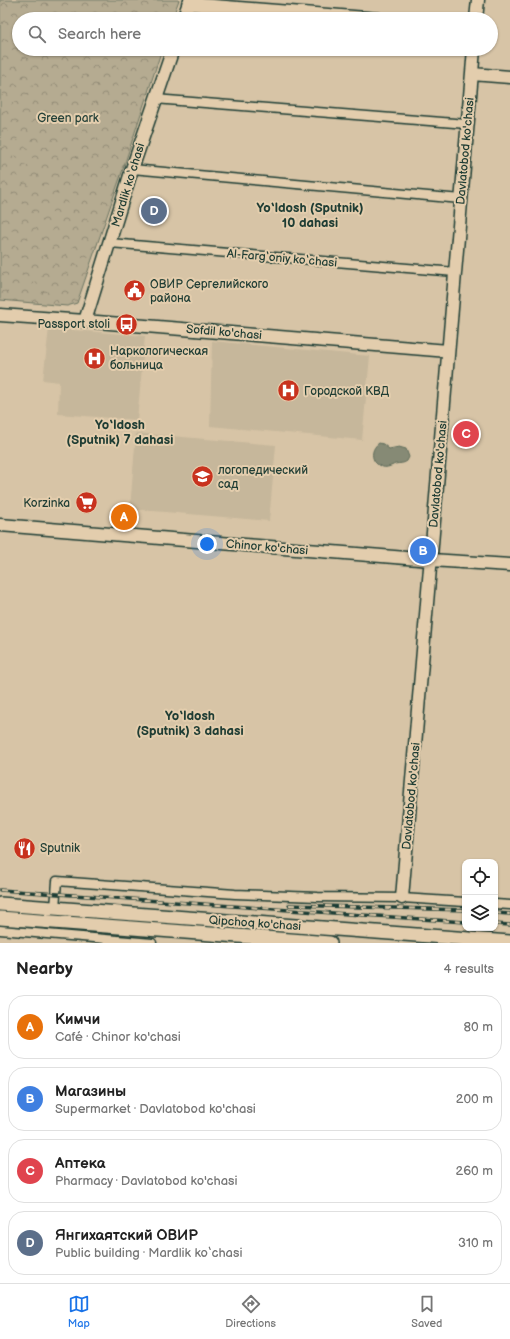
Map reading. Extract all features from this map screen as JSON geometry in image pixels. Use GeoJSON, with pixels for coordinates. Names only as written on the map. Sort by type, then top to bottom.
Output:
{"type":"FeatureCollection","features":[{"type":"Feature","properties":{"kind":"main road","name":"Qipchoq ko'chasi"},"geometry":{"type":"LineString","coordinates":[[0,904],[470,941],[510,942]]}},
{"type":"Feature","properties":{"kind":"main road"},"geometry":{"type":"LineString","coordinates":[[26,920],[27,906]]}},
{"type":"Feature","properties":{"kind":"main road","name":"Qipchoq ko'chasi"},"geometry":{"type":"LineString","coordinates":[[0,918],[26,920],[141,938],[330,943]]}},
{"type":"Feature","properties":{"kind":"main road"},"geometry":{"type":"LineString","coordinates":[[233,940],[237,922]]}},
{"type":"Feature","properties":{"kind":"street"},"geometry":{"type":"LineString","coordinates":[[477,12],[478,0]]}},
{"type":"Feature","properties":{"kind":"street"},"geometry":{"type":"LineString","coordinates":[[185,12],[189,2],[301,12]]}},
{"type":"Feature","properties":{"kind":"street","name":"Mardlik ko‘chasi"},"geometry":{"type":"LineString","coordinates":[[85,321],[132,169],[170,56]]}},
{"type":"Feature","properties":{"kind":"street","name":"Davlatobod ko'chasi"},"geometry":{"type":"LineString","coordinates":[[402,898],[473,56]]}},
{"type":"Feature","properties":{"kind":"street"},"geometry":{"type":"LineString","coordinates":[[472,74],[510,77]]}},
{"type":"Feature","properties":{"kind":"street"},"geometry":{"type":"LineString","coordinates":[[155,99],[467,124]]}},
{"type":"Feature","properties":{"kind":"street"},"geometry":{"type":"LineString","coordinates":[[132,169],[461,200]]}},
{"type":"Feature","properties":{"kind":"street","name":"Al-Farg‘oniy ko‘chasi"},"geometry":{"type":"LineString","coordinates":[[110,243],[455,272]]}},
{"type":"Feature","properties":{"kind":"street","name":"Sofdil ko'chasi"},"geometry":{"type":"LineString","coordinates":[[0,315],[448,351]]}},
{"type":"Feature","properties":{"kind":"street","name":"Chinor ko'chasi"},"geometry":{"type":"LineString","coordinates":[[0,525],[510,565]]}},
{"type":"Feature","properties":{"kind":"street"},"geometry":{"type":"LineString","coordinates":[[55,908],[57,881],[235,894],[402,898],[462,902]]}},
{"type":"Feature","properties":{"kind":"street"},"geometry":{"type":"LineString","coordinates":[[498,904],[510,905]]}},
{"type":"Feature","properties":{"kind":"street","name":"Qipchoq ko'chasi"},"geometry":{"type":"LineString","coordinates":[[0,930],[141,938],[152,943]]}},
{"type":"Feature","properties":{"kind":"shaded area","name":"Наркологическая больница"},"geometry":{"type":"Polygon","coordinates":[[[49,328],[145,336],[137,420],[58,414],[59,382],[43,380],[49,328]]]}},
{"type":"Feature","properties":{"kind":"shaded area","name":"Городской КВД"},"geometry":{"type":"Polygon","coordinates":[[[212,341],[370,356],[362,440],[210,426],[212,341]]]}},
{"type":"Feature","properties":{"kind":"shaded area","name":"логопедический сад"},"geometry":{"type":"Polygon","coordinates":[[[136,433],[276,445],[269,521],[130,509],[136,433]]]}},
{"type":"Feature","properties":{"kind":"shaded area"},"geometry":{"type":"Polygon","coordinates":[[[379,443],[383,444],[389,449],[399,447],[406,449],[409,457],[407,461],[388,467],[379,465],[374,460],[373,453],[374,449],[379,443]]]}},
{"type":"Feature","properties":{"kind":"green space","name":"Green park"},"geometry":{"type":"Polygon","coordinates":[[[0,0],[179,0],[175,12],[12,12],[12,56],[160,56],[77,303],[67,306],[0,300],[0,0]]]}},
{"type":"Feature","properties":{"kind":"railway"},"geometry":{"type":"LineString","coordinates":[[0,890],[462,922]]}},
{"type":"Feature","properties":{"kind":"railway"},"geometry":{"type":"LineString","coordinates":[[289,905],[462,910]]}},
{"type":"Feature","properties":{"kind":"railway"},"geometry":{"type":"LineString","coordinates":[[498,913],[510,914]]}},
{"type":"Feature","properties":{"kind":"railway"},"geometry":{"type":"LineString","coordinates":[[498,924],[510,925]]}},
{"type":"Feature","properties":{"kind":"place","name":"Янгихаятский ОВИР"},"geometry":{"type":"Point","coordinates":[154,211]}},
{"type":"Feature","properties":{"kind":"place","name":"ОВИР Сергелийского района"},"geometry":{"type":"Point","coordinates":[134,291]}},
{"type":"Feature","properties":{"kind":"place","name":"Passport stoli"},"geometry":{"type":"Point","coordinates":[126,324]}},
{"type":"Feature","properties":{"kind":"place","name":"Наркологическая больница"},"geometry":{"type":"Point","coordinates":[94,358]}},
{"type":"Feature","properties":{"kind":"place","name":"Городской КВД"},"geometry":{"type":"Point","coordinates":[289,391]}},
{"type":"Feature","properties":{"kind":"place","name":"Аптека"},"geometry":{"type":"Point","coordinates":[466,434]}},
{"type":"Feature","properties":{"kind":"place","name":"логопедический сад"},"geometry":{"type":"Point","coordinates":[203,477]}},
{"type":"Feature","properties":{"kind":"place","name":"Korzinka"},"geometry":{"type":"Point","coordinates":[86,503]}},
{"type":"Feature","properties":{"kind":"place","name":"Кимчи"},"geometry":{"type":"Point","coordinates":[124,517]}},
{"type":"Feature","properties":{"kind":"place","name":"Магазины"},"geometry":{"type":"Point","coordinates":[423,551]}},
{"type":"Feature","properties":{"kind":"place","name":"Sputnik"},"geometry":{"type":"Point","coordinates":[24,848]}},
{"type":"Feature","properties":{"kind":"district","name":"Yo‘ldosh (Sputnik) 10 dahasi"},"geometry":{"type":"Point","coordinates":[310,214]}},
{"type":"Feature","properties":{"kind":"district","name":"Yo‘ldosh (Sputnik) 7 dahasi"},"geometry":{"type":"Point","coordinates":[120,432]}},
{"type":"Feature","properties":{"kind":"district","name":"Yo‘ldosh (Sputnik) 3 dahasi"},"geometry":{"type":"Point","coordinates":[190,722]}}]}
